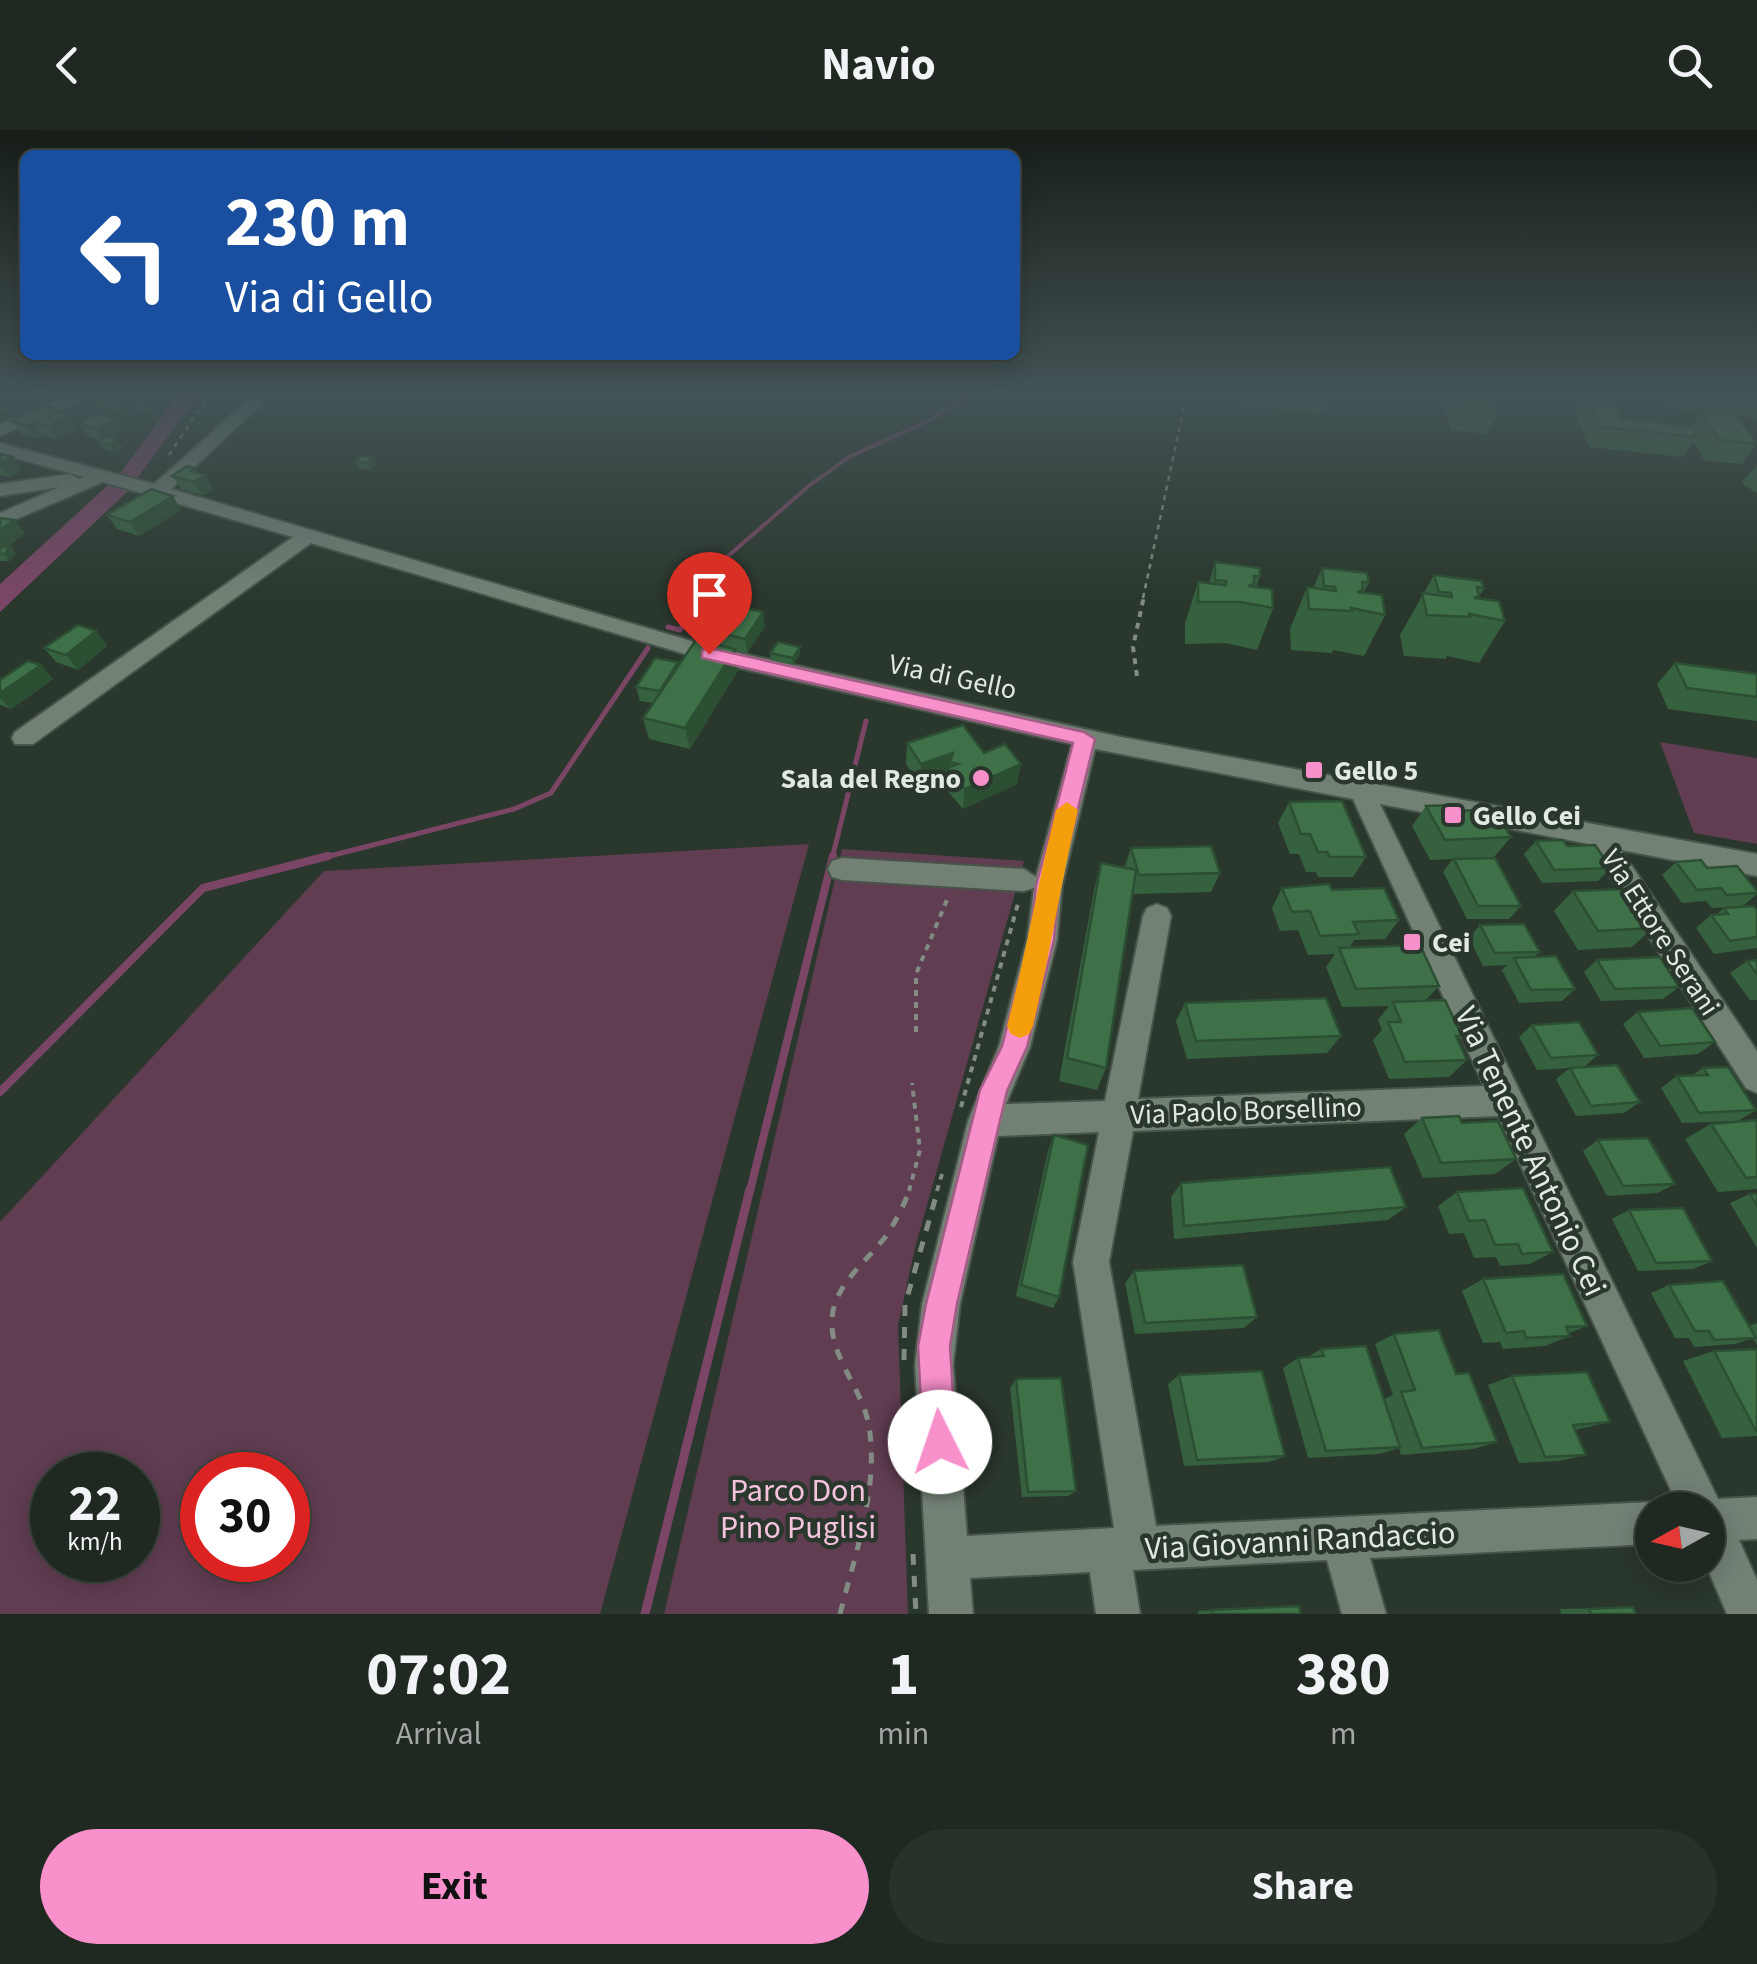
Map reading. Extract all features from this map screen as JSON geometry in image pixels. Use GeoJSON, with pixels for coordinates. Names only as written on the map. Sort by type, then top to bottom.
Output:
{"type":"FeatureCollection","features":[{"type":"Feature","properties":{"kind":"street","name":"Via di Gello"},"geometry":{"type":"LineString","coordinates":[[52,462],[709,654],[1084,739],[1757,865]]}},
{"type":"Feature","properties":{"kind":"street"},"geometry":{"type":"LineString","coordinates":[[149,489],[181,462]]}},
{"type":"Feature","properties":{"kind":"street"},"geometry":{"type":"LineString","coordinates":[[0,490],[103,476]]}},
{"type":"Feature","properties":{"kind":"street"},"geometry":{"type":"LineString","coordinates":[[0,520],[103,476]]}},
{"type":"Feature","properties":{"kind":"street"},"geometry":{"type":"LineString","coordinates":[[24,738],[308,536]]}},
{"type":"Feature","properties":{"kind":"street"},"geometry":{"type":"LineString","coordinates":[[951,1614],[934,1346],[985,1120],[1014,1047],[1042,940],[1048,886],[1084,739]]}},
{"type":"Feature","properties":{"kind":"street","name":"Via Tenente Antonio Cei"},"geometry":{"type":"LineString","coordinates":[[1364,790],[1367,804],[1693,1492]]}},
{"type":"Feature","properties":{"kind":"street","name":"Via Ettore Serani"},"geometry":{"type":"LineString","coordinates":[[1597,836],[1757,1078]]}},
{"type":"Feature","properties":{"kind":"street"},"geometry":{"type":"LineString","coordinates":[[842,869],[1024,880]]}},
{"type":"Feature","properties":{"kind":"street"},"geometry":{"type":"LineString","coordinates":[[1118,1614],[1124,1550],[1091,1262],[1157,916]]}},
{"type":"Feature","properties":{"kind":"street","name":"Via Paolo Borsellino"},"geometry":{"type":"LineString","coordinates":[[985,1120],[1507,1100]]}},
{"type":"Feature","properties":{"kind":"street"},"geometry":{"type":"LineString","coordinates":[[1725,1520],[1757,1518]]}},
{"type":"Feature","properties":{"kind":"street","name":"Via Giovanni Randaccio"},"geometry":{"type":"LineString","coordinates":[[948,1558],[1635,1524]]}},
{"type":"Feature","properties":{"kind":"street"},"geometry":{"type":"LineString","coordinates":[[1342,1537],[1364,1614]]}},
{"type":"Feature","properties":{"kind":"street"},"geometry":{"type":"LineString","coordinates":[[1725,1559],[1750,1614]]}},
{"type":"Feature","properties":{"kind":"path"},"geometry":{"type":"LineString","coordinates":[[149,489],[166,462]]}},
{"type":"Feature","properties":{"kind":"path"},"geometry":{"type":"LineString","coordinates":[[1137,676],[1133,648],[1172,462]]}},
{"type":"Feature","properties":{"kind":"path"},"geometry":{"type":"LineString","coordinates":[[916,1032],[911,1002],[914,972],[956,876]]}},
{"type":"Feature","properties":{"kind":"path"},"geometry":{"type":"LineString","coordinates":[[840,1614],[870,1491],[872,1459],[869,1422],[836,1350],[834,1308],[840,1294],[886,1237],[919,1158],[912,1083]]}},
{"type":"Feature","properties":{"kind":"green space"},"geometry":{"type":"Polygon","coordinates":[[[1660,742],[1757,758],[1757,844],[1694,833],[1660,742]]]}},
{"type":"Feature","properties":{"kind":"green space"},"geometry":{"type":"Polygon","coordinates":[[[809,844],[600,1614],[0,1614],[0,1222],[324,871],[809,844]]]}},
{"type":"Feature","properties":{"kind":"green space","name":"Parco Don Pino Puglisi"},"geometry":{"type":"Polygon","coordinates":[[[842,849],[1024,861],[915,1248],[898,1326],[908,1614],[664,1614],[842,849]]]}},
{"type":"Feature","properties":{"kind":"shaded area"},"geometry":{"type":"Polygon","coordinates":[[[128,462],[149,462],[127,492],[0,612],[0,584],[128,462]]]}},
{"type":"Feature","properties":{"kind":"building"},"geometry":{"type":"Polygon","coordinates":[[[187,466],[205,475],[194,482],[172,476],[187,466]]]}},
{"type":"Feature","properties":{"kind":"building"},"geometry":{"type":"Polygon","coordinates":[[[151,489],[173,496],[130,522],[107,515],[151,489]]]}},
{"type":"Feature","properties":{"kind":"building"},"geometry":{"type":"Polygon","coordinates":[[[0,518],[14,520],[0,530],[0,518]]]}},
{"type":"Feature","properties":{"kind":"building"},"geometry":{"type":"Polygon","coordinates":[[[1215,562],[1260,568],[1260,576],[1254,576],[1254,584],[1248,586],[1272,589],[1273,608],[1240,602],[1198,602],[1198,582],[1226,585],[1226,581],[1215,580],[1215,562]]]}},
{"type":"Feature","properties":{"kind":"building"},"geometry":{"type":"Polygon","coordinates":[[[1322,568],[1367,573],[1369,582],[1362,582],[1363,590],[1357,592],[1382,595],[1385,615],[1351,608],[1352,611],[1309,609],[1307,587],[1336,591],[1335,587],[1324,586],[1322,568]]]}},
{"type":"Feature","properties":{"kind":"building"},"geometry":{"type":"Polygon","coordinates":[[[1434,575],[1481,581],[1484,588],[1477,587],[1479,596],[1474,598],[1499,601],[1505,621],[1469,614],[1470,617],[1427,615],[1422,593],[1452,597],[1451,593],[1439,592],[1434,575]]]}},
{"type":"Feature","properties":{"kind":"building"},"geometry":{"type":"Polygon","coordinates":[[[739,607],[763,612],[745,639],[705,629],[712,619],[728,623],[739,607]]]}},
{"type":"Feature","properties":{"kind":"building"},"geometry":{"type":"Polygon","coordinates":[[[78,625],[96,631],[66,655],[44,648],[78,625]]]}},
{"type":"Feature","properties":{"kind":"building"},"geometry":{"type":"Polygon","coordinates":[[[696,640],[735,649],[685,728],[643,718],[696,640]]]}},
{"type":"Feature","properties":{"kind":"building"},"geometry":{"type":"Polygon","coordinates":[[[778,642],[800,647],[793,658],[770,653],[778,642]]]}},
{"type":"Feature","properties":{"kind":"building"},"geometry":{"type":"Polygon","coordinates":[[[655,658],[678,662],[660,691],[636,687],[655,658]]]}},
{"type":"Feature","properties":{"kind":"building"},"geometry":{"type":"Polygon","coordinates":[[[28,661],[41,665],[0,693],[0,680],[28,661]]]}},
{"type":"Feature","properties":{"kind":"building"},"geometry":{"type":"Polygon","coordinates":[[[1675,663],[1757,674],[1757,697],[1687,688],[1675,663]]]}},
{"type":"Feature","properties":{"kind":"building"},"geometry":{"type":"Polygon","coordinates":[[[963,725],[984,753],[1005,744],[1021,764],[965,789],[947,768],[958,764],[950,762],[953,753],[921,764],[907,743],[963,725]]]}},
{"type":"Feature","properties":{"kind":"building"},"geometry":{"type":"Polygon","coordinates":[[[1342,801],[1366,857],[1330,857],[1327,852],[1318,852],[1310,834],[1301,834],[1289,802],[1342,801]]]}},
{"type":"Feature","properties":{"kind":"building"},"geometry":{"type":"Polygon","coordinates":[[[1457,805],[1460,811],[1493,809],[1511,837],[1445,840],[1426,806],[1457,805]]]}},
{"type":"Feature","properties":{"kind":"building"},"geometry":{"type":"Polygon","coordinates":[[[1563,840],[1567,846],[1595,845],[1611,868],[1554,870],[1536,841],[1563,840]]]}},
{"type":"Feature","properties":{"kind":"building"},"geometry":{"type":"Polygon","coordinates":[[[1211,846],[1220,873],[1139,875],[1131,848],[1211,846]]]}},
{"type":"Feature","properties":{"kind":"building"},"geometry":{"type":"Polygon","coordinates":[[[1495,858],[1521,906],[1478,906],[1454,859],[1495,858]]]}},
{"type":"Feature","properties":{"kind":"building"},"geometry":{"type":"Polygon","coordinates":[[[1701,860],[1707,868],[1737,866],[1757,893],[1727,895],[1721,888],[1697,890],[1676,862],[1701,860]]]}},
{"type":"Feature","properties":{"kind":"building"},"geometry":{"type":"Polygon","coordinates":[[[1101,863],[1136,870],[1106,1068],[1067,1058],[1101,863]]]}},
{"type":"Feature","properties":{"kind":"building"},"geometry":{"type":"Polygon","coordinates":[[[1329,884],[1332,890],[1384,888],[1399,920],[1353,922],[1359,934],[1320,936],[1310,911],[1292,912],[1282,888],[1329,884]]]}},
{"type":"Feature","properties":{"kind":"building"},"geometry":{"type":"Polygon","coordinates":[[[1626,889],[1653,928],[1598,931],[1573,891],[1626,889]]]}},
{"type":"Feature","properties":{"kind":"building"},"geometry":{"type":"Polygon","coordinates":[[[1754,906],[1757,937],[1730,941],[1711,915],[1728,914],[1724,908],[1754,906]]]}},
{"type":"Feature","properties":{"kind":"building"},"geometry":{"type":"Polygon","coordinates":[[[1524,924],[1540,952],[1495,953],[1480,925],[1524,924]]]}},
{"type":"Feature","properties":{"kind":"building"},"geometry":{"type":"Polygon","coordinates":[[[1420,945],[1439,986],[1356,989],[1339,948],[1420,945]]]}},
{"type":"Feature","properties":{"kind":"building"},"geometry":{"type":"Polygon","coordinates":[[[1556,956],[1575,989],[1531,990],[1514,958],[1556,956]]]}},
{"type":"Feature","properties":{"kind":"building"},"geometry":{"type":"Polygon","coordinates":[[[1660,957],[1679,987],[1615,989],[1597,960],[1660,957]]]}},
{"type":"Feature","properties":{"kind":"building"},"geometry":{"type":"Polygon","coordinates":[[[1757,960],[1757,974],[1747,961],[1757,960]]]}},
{"type":"Feature","properties":{"kind":"building"},"geometry":{"type":"Polygon","coordinates":[[[1326,998],[1341,1036],[1196,1041],[1185,1003],[1326,998]]]}},
{"type":"Feature","properties":{"kind":"building"},"geometry":{"type":"Polygon","coordinates":[[[1445,1000],[1462,1036],[1456,1036],[1467,1060],[1405,1062],[1388,1022],[1401,1022],[1393,1002],[1445,1000]]]}},
{"type":"Feature","properties":{"kind":"building"},"geometry":{"type":"Polygon","coordinates":[[[1692,1008],[1715,1042],[1660,1046],[1638,1012],[1692,1008]]]}},
{"type":"Feature","properties":{"kind":"building"},"geometry":{"type":"Polygon","coordinates":[[[1579,1022],[1598,1055],[1551,1058],[1532,1025],[1579,1022]]]}},
{"type":"Feature","properties":{"kind":"building"},"geometry":{"type":"Polygon","coordinates":[[[1617,1065],[1640,1102],[1591,1106],[1570,1068],[1617,1065]]]}},
{"type":"Feature","properties":{"kind":"building"},"geometry":{"type":"Polygon","coordinates":[[[1728,1067],[1756,1110],[1699,1113],[1677,1076],[1708,1075],[1703,1068],[1728,1067]]]}},
{"type":"Feature","properties":{"kind":"building"},"geometry":{"type":"Polygon","coordinates":[[[1459,1116],[1462,1123],[1498,1121],[1516,1159],[1441,1163],[1422,1118],[1459,1116]]]}},
{"type":"Feature","properties":{"kind":"building"},"geometry":{"type":"Polygon","coordinates":[[[1757,1120],[1757,1177],[1746,1178],[1711,1124],[1757,1120]]]}},
{"type":"Feature","properties":{"kind":"building"},"geometry":{"type":"Polygon","coordinates":[[[1054,1135],[1088,1145],[1059,1297],[1021,1285],[1054,1135]]]}},
{"type":"Feature","properties":{"kind":"building"},"geometry":{"type":"Polygon","coordinates":[[[1648,1138],[1675,1184],[1623,1186],[1598,1140],[1648,1138]]]}},
{"type":"Feature","properties":{"kind":"building"},"geometry":{"type":"Polygon","coordinates":[[[1390,1167],[1406,1207],[1184,1226],[1181,1183],[1390,1167]]]}},
{"type":"Feature","properties":{"kind":"building"},"geometry":{"type":"Polygon","coordinates":[[[1523,1188],[1553,1252],[1522,1254],[1518,1244],[1495,1245],[1485,1220],[1469,1221],[1457,1192],[1523,1188]]]}},
{"type":"Feature","properties":{"kind":"building"},"geometry":{"type":"Polygon","coordinates":[[[1683,1208],[1712,1261],[1656,1263],[1629,1210],[1683,1208]]]}},
{"type":"Feature","properties":{"kind":"building"},"geometry":{"type":"Polygon","coordinates":[[[1243,1265],[1257,1317],[1145,1323],[1134,1271],[1243,1265]]]}},
{"type":"Feature","properties":{"kind":"building"},"geometry":{"type":"Polygon","coordinates":[[[1563,1274],[1587,1326],[1566,1327],[1570,1336],[1526,1338],[1524,1331],[1506,1333],[1483,1279],[1563,1274]]]}},
{"type":"Feature","properties":{"kind":"building"},"geometry":{"type":"Polygon","coordinates":[[[1723,1281],[1756,1338],[1714,1340],[1709,1331],[1695,1331],[1669,1285],[1723,1281]]]}},
{"type":"Feature","properties":{"kind":"building"},"geometry":{"type":"Polygon","coordinates":[[[1439,1330],[1456,1374],[1469,1373],[1497,1442],[1422,1448],[1401,1392],[1415,1390],[1394,1334],[1439,1330]]]}},
{"type":"Feature","properties":{"kind":"building"},"geometry":{"type":"Polygon","coordinates":[[[1366,1346],[1400,1447],[1326,1451],[1298,1358],[1324,1356],[1321,1349],[1366,1346]]]}},
{"type":"Feature","properties":{"kind":"building"},"geometry":{"type":"Polygon","coordinates":[[[1757,1349],[1757,1431],[1756,1431],[1714,1351],[1757,1349]]]}},
{"type":"Feature","properties":{"kind":"building"},"geometry":{"type":"Polygon","coordinates":[[[1262,1371],[1285,1456],[1197,1460],[1179,1375],[1262,1371]]]}},
{"type":"Feature","properties":{"kind":"building"},"geometry":{"type":"Polygon","coordinates":[[[1587,1372],[1610,1422],[1573,1425],[1586,1455],[1545,1457],[1512,1376],[1587,1372]]]}},
{"type":"Feature","properties":{"kind":"building"},"geometry":{"type":"Polygon","coordinates":[[[1061,1378],[1076,1491],[1028,1492],[1016,1379],[1061,1378]]]}},
{"type":"Feature","properties":{"kind":"building"},"geometry":{"type":"Polygon","coordinates":[[[1299,1606],[1301,1614],[1212,1614],[1212,1610],[1299,1606]]]}},
{"type":"Feature","properties":{"kind":"building"},"geometry":{"type":"Polygon","coordinates":[[[1633,1607],[1636,1614],[1591,1614],[1589,1609],[1633,1607]]]}},
{"type":"Feature","properties":{"kind":"waterway"},"geometry":{"type":"LineString","coordinates":[[697,598],[712,570],[842,462]]}},
{"type":"Feature","properties":{"kind":"waterway"},"geometry":{"type":"LineString","coordinates":[[668,627],[680,630],[698,596]]}},
{"type":"Feature","properties":{"kind":"waterway"},"geometry":{"type":"LineString","coordinates":[[318,859],[514,809],[551,793],[648,648]]}},
{"type":"Feature","properties":{"kind":"waterway"},"geometry":{"type":"LineString","coordinates":[[832,859],[866,721]]}},
{"type":"Feature","properties":{"kind":"waterway"},"geometry":{"type":"LineString","coordinates":[[0,1092],[203,888],[328,856]]}},
{"type":"Feature","properties":{"kind":"waterway"},"geometry":{"type":"LineString","coordinates":[[750,1191],[833,856]]}},
{"type":"Feature","properties":{"kind":"waterway"},"geometry":{"type":"LineString","coordinates":[[645,1614],[750,1189]]}},
{"type":"Feature","properties":{"kind":"slow traffic"},"geometry":{"type":"LineString","coordinates":[[1020,1026],[1042,940],[1043,906],[1067,810]]}},
{"type":"Feature","properties":{"kind":"place","name":"Gello 5"},"geometry":{"type":"Point","coordinates":[1314,770]}},
{"type":"Feature","properties":{"kind":"place","name":"Sala del Regno"},"geometry":{"type":"Point","coordinates":[981,778]}},
{"type":"Feature","properties":{"kind":"place","name":"Gello Cei"},"geometry":{"type":"Point","coordinates":[1453,815]}},
{"type":"Feature","properties":{"kind":"place","name":"Cei"},"geometry":{"type":"Point","coordinates":[1412,942]}},
{"type":"Feature","properties":{"kind":"route"},"geometry":{"type":"LineString","coordinates":[[709,654],[1084,739],[1043,906],[1042,940],[1033,976],[1014,1047],[1002,1069],[985,1120],[941,1304],[934,1346],[940,1442]]}}]}
